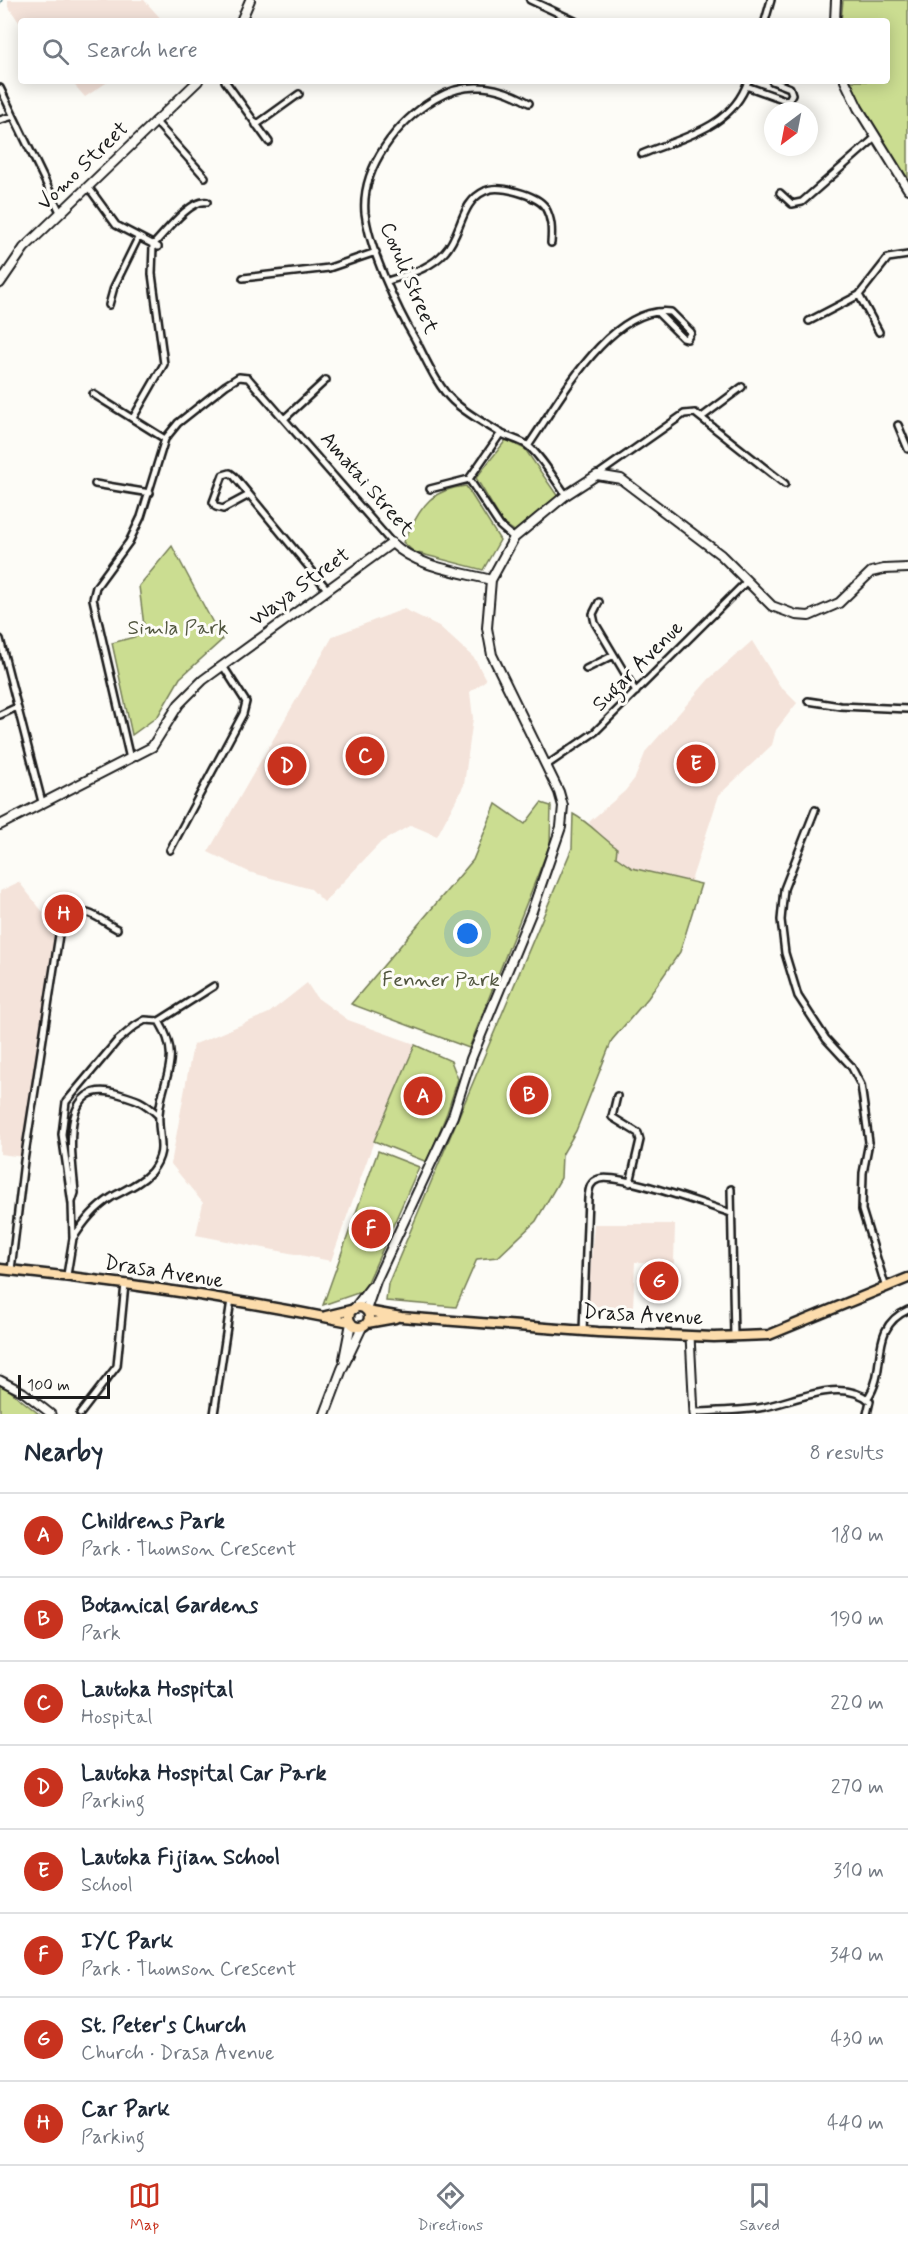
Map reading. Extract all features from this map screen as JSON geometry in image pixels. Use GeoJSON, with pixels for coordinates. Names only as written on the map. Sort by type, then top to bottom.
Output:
{"type":"FeatureCollection","features":[{"type":"Feature","properties":{"kind":"highway","name":"Drasa Avenue"},"geometry":{"type":"LineString","coordinates":[[0,1269],[66,1275],[231,1300],[365,1325],[401,1317]]}},
{"type":"Feature","properties":{"kind":"highway","name":"Drasa Avenue"},"geometry":{"type":"LineString","coordinates":[[322,1317],[360,1307],[366,1311],[401,1317],[583,1331],[734,1337],[769,1335],[908,1278]]}},
{"type":"Feature","properties":{"kind":"highway"},"geometry":{"type":"LineString","coordinates":[[350,1323],[349,1316],[353,1310]]}},
{"type":"Feature","properties":{"kind":"highway"},"geometry":{"type":"LineString","coordinates":[[365,1325],[366,1311]]}},
{"type":"Feature","properties":{"kind":"main road"},"geometry":{"type":"LineString","coordinates":[[242,18],[250,0]]}},
{"type":"Feature","properties":{"kind":"main road"},"geometry":{"type":"LineString","coordinates":[[835,18],[836,0]]}},
{"type":"Feature","properties":{"kind":"main road","name":"Vomo Street"},"geometry":{"type":"LineString","coordinates":[[0,284],[24,248],[195,84]]}},
{"type":"Feature","properties":{"kind":"main road"},"geometry":{"type":"LineString","coordinates":[[847,84],[908,189]]}},
{"type":"Feature","properties":{"kind":"main road"},"geometry":{"type":"LineString","coordinates":[[366,1311],[376,1281],[453,1116],[471,1059],[558,841],[563,806],[547,765],[503,681],[492,655],[487,628],[491,580],[514,538],[566,495],[597,476],[621,479],[721,555],[772,606],[796,615],[809,616],[839,603],[871,572],[908,568]]}},
{"type":"Feature","properties":{"kind":"main road","name":"Amatai Street"},"geometry":{"type":"LineString","coordinates":[[392,543],[406,555],[423,562],[491,580]]}},
{"type":"Feature","properties":{"kind":"main road","name":"Waya Street"},"geometry":{"type":"LineString","coordinates":[[0,825],[152,747],[179,704],[203,680],[392,543]]}},
{"type":"Feature","properties":{"kind":"main road"},"geometry":{"type":"LineString","coordinates":[[353,1310],[376,1281]]}},
{"type":"Feature","properties":{"kind":"main road"},"geometry":{"type":"LineString","coordinates":[[342,1370],[350,1323]]}},
{"type":"Feature","properties":{"kind":"main road"},"geometry":{"type":"LineString","coordinates":[[326,1414],[342,1370],[365,1325]]}},
{"type":"Feature","properties":{"kind":"street"},"geometry":{"type":"LineString","coordinates":[[530,0],[569,18]]}},
{"type":"Feature","properties":{"kind":"street"},"geometry":{"type":"LineString","coordinates":[[766,18],[771,0]]}},
{"type":"Feature","properties":{"kind":"street"},"geometry":{"type":"LineString","coordinates":[[227,84],[268,142]]}},
{"type":"Feature","properties":{"kind":"street"},"geometry":{"type":"LineString","coordinates":[[642,154],[710,127],[732,111],[746,84]]}},
{"type":"Feature","properties":{"kind":"street"},"geometry":{"type":"LineString","coordinates":[[749,84],[788,101],[792,94],[790,88],[780,84]]}},
{"type":"Feature","properties":{"kind":"street","name":"Covuli Street"},"geometry":{"type":"LineString","coordinates":[[529,104],[516,96],[477,85],[440,96],[410,115],[394,134],[375,165],[365,196],[365,215],[387,281],[411,334],[448,396],[501,433],[528,446],[566,495]]}},
{"type":"Feature","properties":{"kind":"street"},"geometry":{"type":"LineString","coordinates":[[0,88],[60,212]]}},
{"type":"Feature","properties":{"kind":"street"},"geometry":{"type":"LineString","coordinates":[[256,125],[299,94]]}},
{"type":"Feature","properties":{"kind":"street"},"geometry":{"type":"LineString","coordinates":[[0,120],[13,116]]}},
{"type":"Feature","properties":{"kind":"street"},"geometry":{"type":"LineString","coordinates":[[155,121],[205,177]]}},
{"type":"Feature","properties":{"kind":"street"},"geometry":{"type":"LineString","coordinates":[[780,193],[792,204],[802,202],[876,137]]}},
{"type":"Feature","properties":{"kind":"street"},"geometry":{"type":"LineString","coordinates":[[88,188],[116,225],[155,246]]}},
{"type":"Feature","properties":{"kind":"street"},"geometry":{"type":"LineString","coordinates":[[387,281],[426,268],[446,252],[468,205],[486,189],[505,189],[520,193],[544,206],[552,225],[551,243]]}},
{"type":"Feature","properties":{"kind":"street"},"geometry":{"type":"LineString","coordinates":[[133,418],[165,364],[152,274],[155,246],[188,208],[198,202],[207,202]]}},
{"type":"Feature","properties":{"kind":"street"},"geometry":{"type":"LineString","coordinates":[[109,305],[114,287],[138,238]]}},
{"type":"Feature","properties":{"kind":"street"},"geometry":{"type":"LineString","coordinates":[[243,278],[329,268],[376,252]]}},
{"type":"Feature","properties":{"kind":"street"},"geometry":{"type":"LineString","coordinates":[[809,321],[859,295],[888,258],[908,255]]}},
{"type":"Feature","properties":{"kind":"street"},"geometry":{"type":"LineString","coordinates":[[859,295],[879,332]]}},
{"type":"Feature","properties":{"kind":"street"},"geometry":{"type":"LineString","coordinates":[[528,446],[601,341],[623,325],[657,312],[670,312],[691,332],[690,336],[687,339],[683,338],[657,312]]}},
{"type":"Feature","properties":{"kind":"street","name":"Amatai Street"},"geometry":{"type":"LineString","coordinates":[[165,439],[195,409],[239,377],[248,378],[256,384],[392,543]]}},
{"type":"Feature","properties":{"kind":"street"},"geometry":{"type":"LineString","coordinates":[[285,418],[326,380]]}},
{"type":"Feature","properties":{"kind":"street"},"geometry":{"type":"LineString","coordinates":[[702,417],[742,387]]}},
{"type":"Feature","properties":{"kind":"street"},"geometry":{"type":"LineString","coordinates":[[93,394],[165,439],[150,493],[129,542],[96,587],[93,598],[130,760]]}},
{"type":"Feature","properties":{"kind":"street"},"geometry":{"type":"LineString","coordinates":[[597,476],[684,414],[695,413],[785,484]]}},
{"type":"Feature","properties":{"kind":"street"},"geometry":{"type":"LineString","coordinates":[[898,425],[908,449]]}},
{"type":"Feature","properties":{"kind":"street"},"geometry":{"type":"LineString","coordinates":[[430,489],[469,479],[501,433]]}},
{"type":"Feature","properties":{"kind":"street"},"geometry":{"type":"LineString","coordinates":[[249,495],[223,508],[216,507],[213,502],[220,480],[226,473],[234,476],[327,589]]}},
{"type":"Feature","properties":{"kind":"street"},"geometry":{"type":"LineString","coordinates":[[469,479],[501,526],[514,538]]}},
{"type":"Feature","properties":{"kind":"street"},"geometry":{"type":"LineString","coordinates":[[95,484],[150,493]]}},
{"type":"Feature","properties":{"kind":"street","name":"Sugar Avenue"},"geometry":{"type":"LineString","coordinates":[[547,765],[582,743],[746,582]]}},
{"type":"Feature","properties":{"kind":"street"},"geometry":{"type":"LineString","coordinates":[[599,602],[593,618],[636,692]]}},
{"type":"Feature","properties":{"kind":"street"},"geometry":{"type":"LineString","coordinates":[[0,639],[42,802]]}},
{"type":"Feature","properties":{"kind":"street"},"geometry":{"type":"LineString","coordinates":[[586,669],[614,655]]}},
{"type":"Feature","properties":{"kind":"street"},"geometry":{"type":"LineString","coordinates":[[170,850],[243,714],[246,702],[223,666]]}},
{"type":"Feature","properties":{"kind":"street"},"geometry":{"type":"LineString","coordinates":[[808,701],[840,706],[908,709]]}},
{"type":"Feature","properties":{"kind":"street"},"geometry":{"type":"LineString","coordinates":[[0,715],[17,707]]}},
{"type":"Feature","properties":{"kind":"street"},"geometry":{"type":"LineString","coordinates":[[815,810],[784,889],[781,920],[785,953],[798,996],[826,1039],[851,1066],[861,1085],[869,1142],[863,1173],[862,1210],[886,1288]]}},
{"type":"Feature","properties":{"kind":"street"},"geometry":{"type":"LineString","coordinates":[[11,1270],[24,1161],[59,934],[68,916],[79,911],[93,914],[117,929]]}},
{"type":"Feature","properties":{"kind":"street"},"geometry":{"type":"LineString","coordinates":[[66,1275],[73,1238],[72,1204],[62,1134],[66,1102],[117,1041],[145,1020],[159,1021],[214,986]]}},
{"type":"Feature","properties":{"kind":"street"},"geometry":{"type":"LineString","coordinates":[[73,1238],[91,1213],[144,1179],[160,1156],[162,1143],[159,1116],[171,1068],[166,1033],[159,1021]]}},
{"type":"Feature","properties":{"kind":"street"},"geometry":{"type":"LineString","coordinates":[[72,1204],[75,1193],[71,1125],[74,1114],[84,1100],[102,1091],[130,1096],[139,1099],[159,1116]]}},
{"type":"Feature","properties":{"kind":"street"},"geometry":{"type":"LineString","coordinates":[[617,1096],[612,1117],[638,1133],[640,1140],[630,1183]]}},
{"type":"Feature","properties":{"kind":"street"},"geometry":{"type":"LineString","coordinates":[[583,1331],[589,1186],[601,1178],[630,1183],[731,1213]]}},
{"type":"Feature","properties":{"kind":"street"},"geometry":{"type":"LineString","coordinates":[[731,1189],[734,1337]]}},
{"type":"Feature","properties":{"kind":"street"},"geometry":{"type":"LineString","coordinates":[[80,1414],[117,1366],[124,1284]]}},
{"type":"Feature","properties":{"kind":"street"},"geometry":{"type":"LineString","coordinates":[[214,1414],[231,1300]]}},
{"type":"Feature","properties":{"kind":"street"},"geometry":{"type":"LineString","coordinates":[[867,1399],[876,1386],[885,1328],[898,1314],[908,1310]]}},
{"type":"Feature","properties":{"kind":"street"},"geometry":{"type":"LineString","coordinates":[[690,1336],[694,1413],[760,1408],[824,1391],[861,1394],[870,1401],[867,1414]]}},
{"type":"Feature","properties":{"kind":"street"},"geometry":{"type":"LineString","coordinates":[[0,1380],[23,1392],[51,1414]]}},
{"type":"Feature","properties":{"kind":"shaded area"},"geometry":{"type":"Polygon","coordinates":[[[8,0],[144,0],[160,18],[18,18],[18,21],[8,6],[8,0]]]}},
{"type":"Feature","properties":{"kind":"shaded area"},"geometry":{"type":"Polygon","coordinates":[[[74,84],[104,84],[85,97],[74,84]]]}},
{"type":"Feature","properties":{"kind":"shaded area"},"geometry":{"type":"Polygon","coordinates":[[[404,609],[439,626],[475,659],[486,680],[470,692],[473,718],[464,785],[437,836],[411,825],[381,842],[324,902],[311,889],[249,872],[208,852],[333,636],[404,609]]]}},
{"type":"Feature","properties":{"kind":"shaded area"},"geometry":{"type":"Polygon","coordinates":[[[752,641],[780,686],[797,703],[776,730],[772,745],[719,795],[691,881],[632,868],[615,857],[617,848],[595,832],[589,822],[625,791],[635,778],[646,751],[709,679],[752,641]]]}},
{"type":"Feature","properties":{"kind":"shaded area"},"geometry":{"type":"Polygon","coordinates":[[[19,882],[58,931],[23,1157],[0,1154],[0,891],[19,882]]]}},
{"type":"Feature","properties":{"kind":"shaded area"},"geometry":{"type":"Polygon","coordinates":[[[307,983],[316,997],[348,1020],[415,1044],[374,1141],[331,1261],[196,1235],[203,1203],[171,1164],[193,1045],[269,1013],[307,983]]]}},
{"type":"Feature","properties":{"kind":"shaded area"},"geometry":{"type":"Polygon","coordinates":[[[594,1224],[675,1224],[674,1263],[635,1262],[633,1308],[587,1306],[594,1224]]]}},
{"type":"Feature","properties":{"kind":"green space"},"geometry":{"type":"Polygon","coordinates":[[[843,0],[908,0],[908,182],[861,106],[852,84],[890,84],[890,18],[841,18],[843,0]]]}},
{"type":"Feature","properties":{"kind":"green space"},"geometry":{"type":"Polygon","coordinates":[[[506,440],[525,449],[563,504],[519,534],[503,523],[476,478],[506,440]]]}},
{"type":"Feature","properties":{"kind":"green space"},"geometry":{"type":"Polygon","coordinates":[[[466,486],[500,540],[483,570],[414,552],[403,542],[426,503],[442,492],[466,486]]]}},
{"type":"Feature","properties":{"kind":"green space","name":"Simla Park"},"geometry":{"type":"Polygon","coordinates":[[[172,546],[222,640],[180,678],[158,716],[132,735],[112,643],[145,634],[139,586],[172,546]]]}},
{"type":"Feature","properties":{"kind":"green space","name":"Fenner Park"},"geometry":{"type":"Polygon","coordinates":[[[541,803],[551,806],[550,844],[469,1048],[351,1004],[473,860],[496,804],[525,824],[541,803]]]}},
{"type":"Feature","properties":{"kind":"green space"},"geometry":{"type":"Polygon","coordinates":[[[573,814],[617,848],[616,857],[632,868],[701,884],[680,952],[648,998],[612,1040],[576,1131],[562,1155],[561,1178],[536,1221],[498,1257],[477,1259],[456,1307],[386,1301],[388,1284],[572,848],[573,814]]]}},
{"type":"Feature","properties":{"kind":"green space"},"geometry":{"type":"Polygon","coordinates":[[[415,1045],[451,1061],[458,1079],[427,1162],[374,1141],[415,1045]]]}},
{"type":"Feature","properties":{"kind":"green space"},"geometry":{"type":"Polygon","coordinates":[[[378,1151],[419,1167],[364,1291],[323,1305],[378,1151]]]}},
{"type":"Feature","properties":{"kind":"green space"},"geometry":{"type":"Polygon","coordinates":[[[0,1383],[39,1414],[0,1414],[0,1383]]]}},
{"type":"Feature","properties":{"kind":"place","name":"Lautoka Hospital"},"geometry":{"type":"Point","coordinates":[365,756]}},
{"type":"Feature","properties":{"kind":"place","name":"Lautoka Fijian School"},"geometry":{"type":"Point","coordinates":[696,764]}},
{"type":"Feature","properties":{"kind":"place","name":"Lautoka Hospital Car Park"},"geometry":{"type":"Point","coordinates":[287,766]}},
{"type":"Feature","properties":{"kind":"place","name":"Car Park"},"geometry":{"type":"Point","coordinates":[64,914]}},
{"type":"Feature","properties":{"kind":"place","name":"Botanical Gardens"},"geometry":{"type":"Point","coordinates":[529,1095]}},
{"type":"Feature","properties":{"kind":"place","name":"Childrens Park"},"geometry":{"type":"Point","coordinates":[423,1096]}},
{"type":"Feature","properties":{"kind":"place","name":"IYC Park"},"geometry":{"type":"Point","coordinates":[371,1229]}},
{"type":"Feature","properties":{"kind":"place","name":"St. Peter's Church"},"geometry":{"type":"Point","coordinates":[659,1281]}}]}
